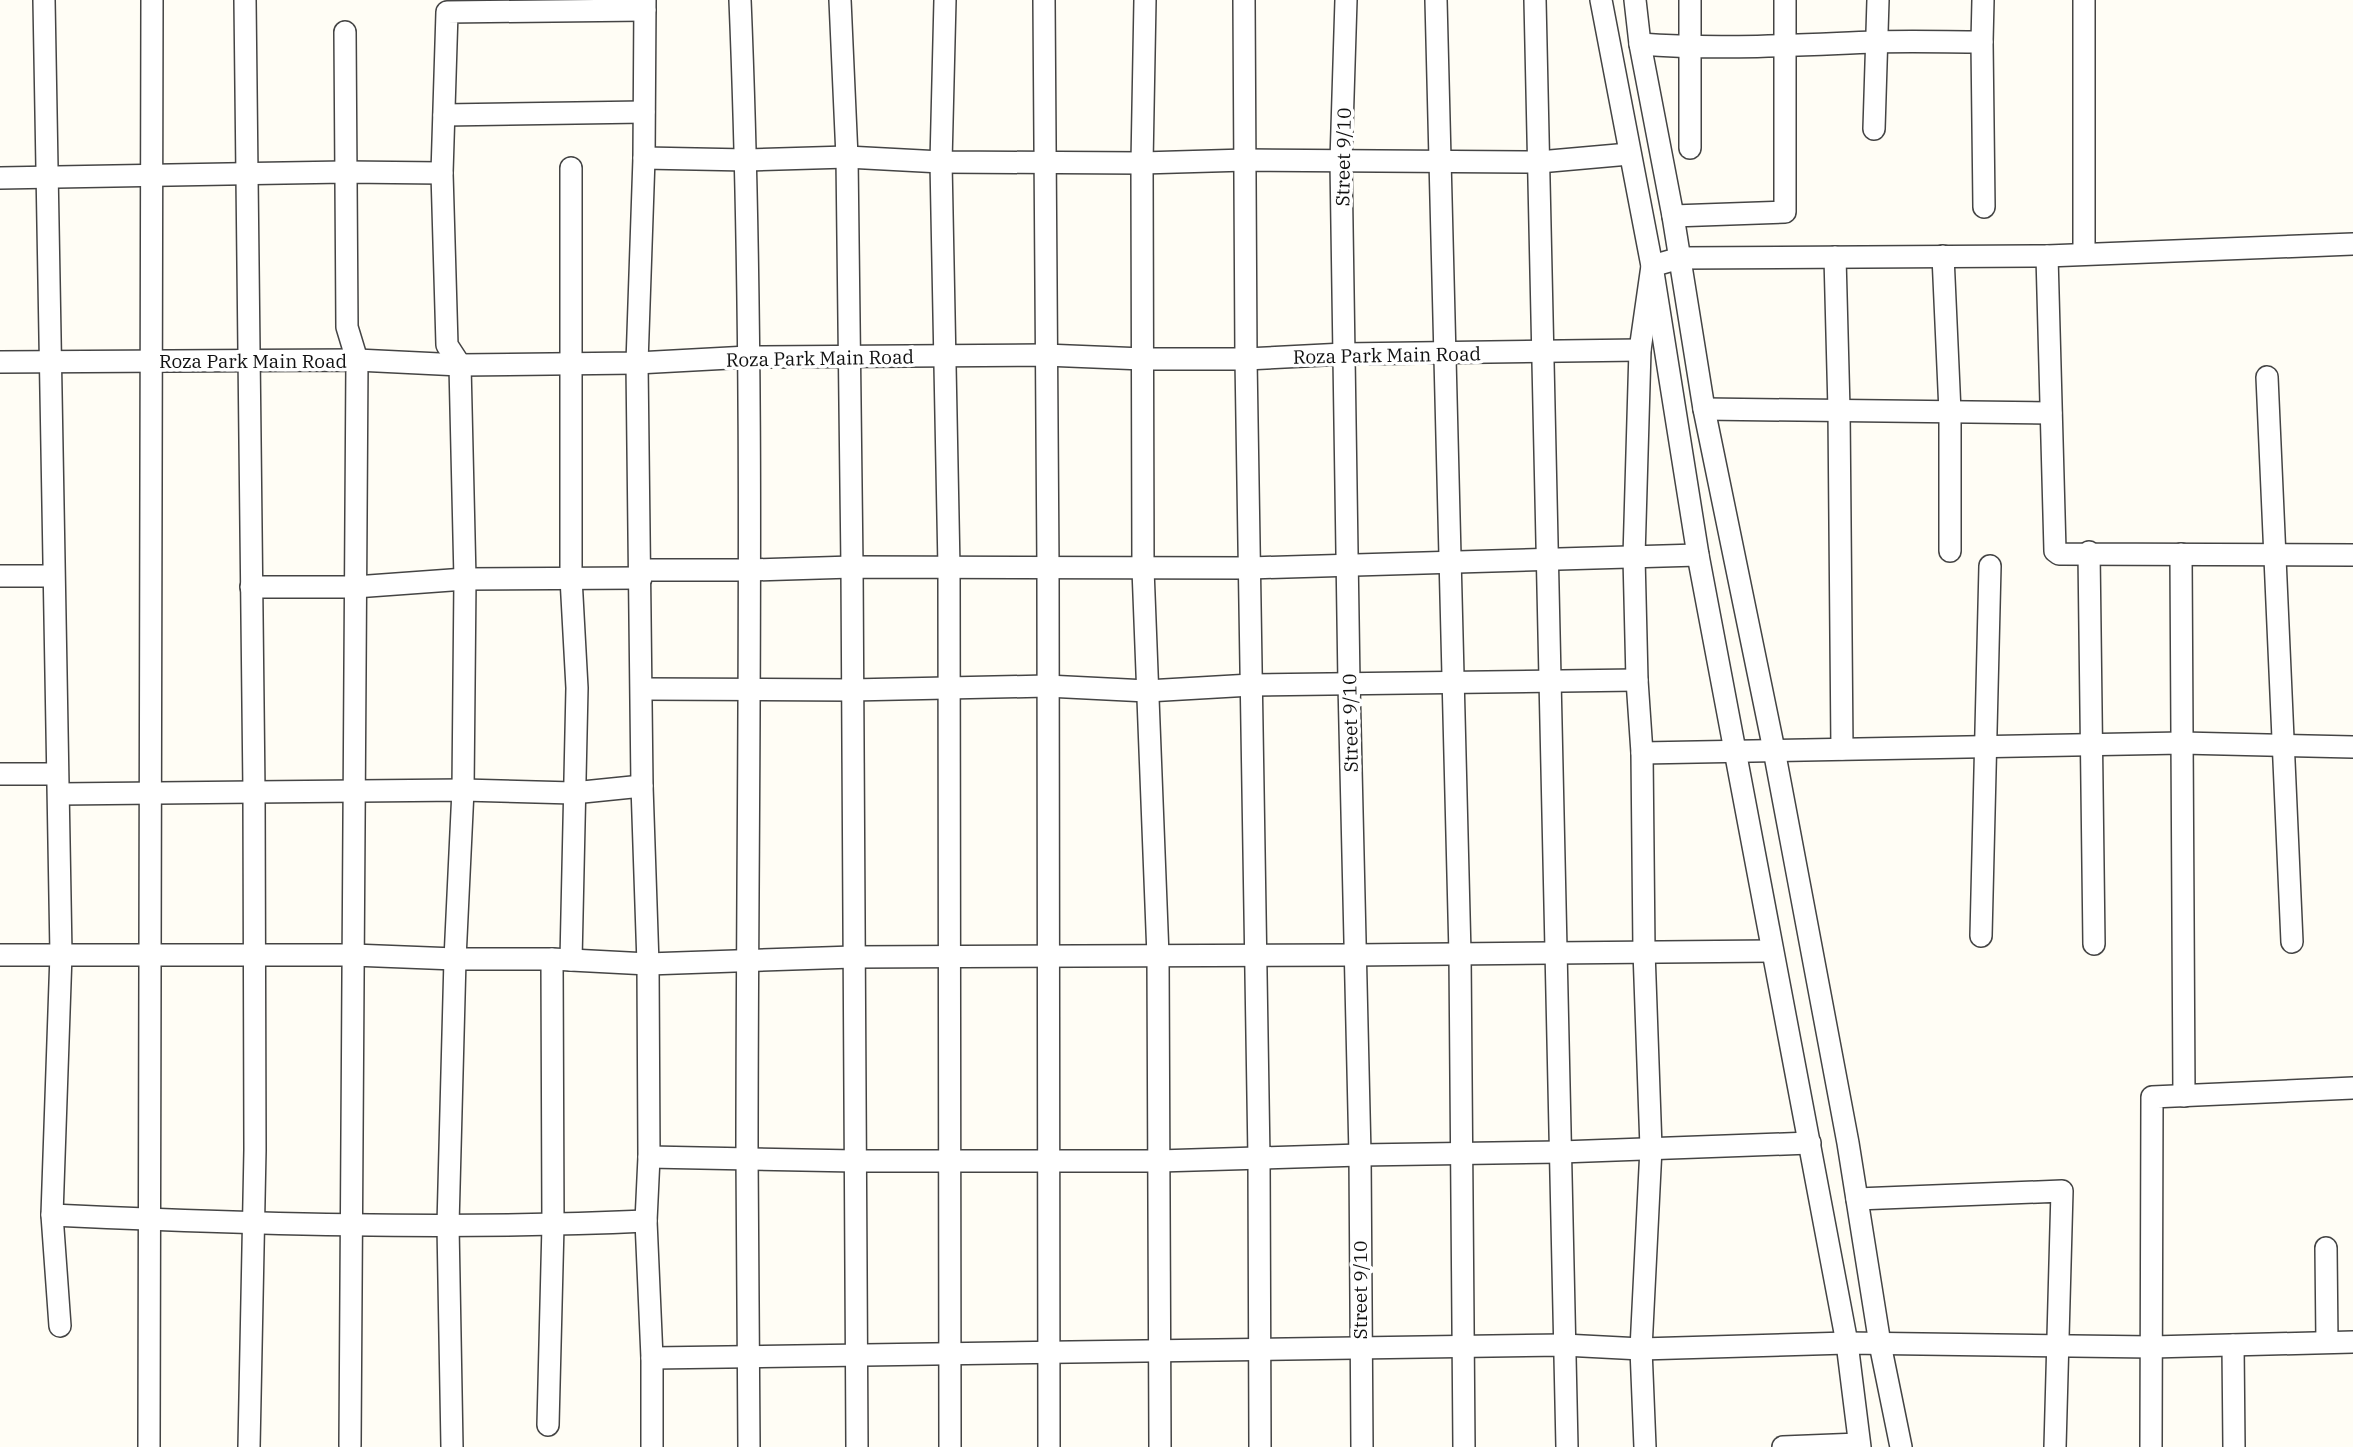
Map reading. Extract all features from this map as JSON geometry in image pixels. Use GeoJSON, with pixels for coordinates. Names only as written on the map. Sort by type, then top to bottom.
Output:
{"type":"FeatureCollection","features":[{"type":"Feature","properties":{"kind":"street"},"geometry":{"type":"LineString","coordinates":[[44,0],[61,954],[52,1216],[60,1326]]}},
{"type":"Feature","properties":{"kind":"street"},"geometry":{"type":"LineString","coordinates":[[149,1447],[152,0]]}},
{"type":"Feature","properties":{"kind":"street"},"geometry":{"type":"LineString","coordinates":[[246,0],[254,792],[255,1222],[249,1447]]}},
{"type":"Feature","properties":{"kind":"street"},"geometry":{"type":"LineString","coordinates":[[740,0],[747,160],[750,570],[747,1159],[749,1447]]}},
{"type":"Feature","properties":{"kind":"street"},"geometry":{"type":"LineString","coordinates":[[841,0],[847,157],[852,567],[857,1447]]}},
{"type":"Feature","properties":{"kind":"street"},"geometry":{"type":"LineString","coordinates":[[945,0],[941,162],[947,356],[949,568],[947,688],[950,1447]]}},
{"type":"Feature","properties":{"kind":"street"},"geometry":{"type":"LineString","coordinates":[[1044,0],[1049,1447]]}},
{"type":"Feature","properties":{"kind":"street"},"geometry":{"type":"LineString","coordinates":[[1145,0],[1142,163],[1143,569],[1158,956],[1160,1447]]}},
{"type":"Feature","properties":{"kind":"street"},"geometry":{"type":"LineString","coordinates":[[1244,0],[1246,359],[1259,1158],[1260,1447]]}},
{"type":"Feature","properties":{"kind":"street","name":"Street 9/10"},"geometry":{"type":"LineString","coordinates":[[1346,0],[1341,161],[1354,956],[1360,1155],[1362,1447]]}},
{"type":"Feature","properties":{"kind":"street"},"geometry":{"type":"LineString","coordinates":[[1436,0],[1460,954],[1464,1447]]}},
{"type":"Feature","properties":{"kind":"street"},"geometry":{"type":"LineString","coordinates":[[1535,0],[1567,1447]]}},
{"type":"Feature","properties":{"kind":"street"},"geometry":{"type":"LineString","coordinates":[[1601,0],[1652,266],[1698,555],[1847,1343],[1860,1446],[1783,1447]]}},
{"type":"Feature","properties":{"kind":"street"},"geometry":{"type":"LineString","coordinates":[[1635,0],[1640,44],[1673,216],[1704,408],[1774,750],[1857,1199],[1880,1344],[1901,1447]]}},
{"type":"Feature","properties":{"kind":"street"},"geometry":{"type":"LineString","coordinates":[[1690,0],[1690,148]]}},
{"type":"Feature","properties":{"kind":"street"},"geometry":{"type":"LineString","coordinates":[[1673,216],[1785,212],[1785,0]]}},
{"type":"Feature","properties":{"kind":"street"},"geometry":{"type":"LineString","coordinates":[[1874,129],[1878,0]]}},
{"type":"Feature","properties":{"kind":"street"},"geometry":{"type":"LineString","coordinates":[[1983,0],[1984,207]]}},
{"type":"Feature","properties":{"kind":"street"},"geometry":{"type":"LineString","coordinates":[[2084,0],[2084,254]]}},
{"type":"Feature","properties":{"kind":"street"},"geometry":{"type":"LineString","coordinates":[[452,1447],[448,1225],[455,959],[463,790],[465,579],[460,365],[447,345],[442,173],[447,12],[645,5],[644,158],[637,363],[642,786],[648,964],[649,1157],[646,1221],[652,1358],[652,1447]]}},
{"type":"Feature","properties":{"kind":"street"},"geometry":{"type":"LineString","coordinates":[[345,32],[347,327],[357,360],[350,1445]]}},
{"type":"Feature","properties":{"kind":"street"},"geometry":{"type":"LineString","coordinates":[[1640,44],[1690,48],[1877,42],[1982,42]]}},
{"type":"Feature","properties":{"kind":"street"},"geometry":{"type":"LineString","coordinates":[[444,115],[644,112]]}},
{"type":"Feature","properties":{"kind":"street"},"geometry":{"type":"LineString","coordinates":[[644,158],[747,160],[847,157],[941,162],[1142,163],[1246,160],[1539,162],[1629,154]]}},
{"type":"Feature","properties":{"kind":"street"},"geometry":{"type":"LineString","coordinates":[[548,1425],[561,959],[573,793],[577,688],[571,578],[571,168]]}},
{"type":"Feature","properties":{"kind":"street"},"geometry":{"type":"LineString","coordinates":[[0,178],[442,173]]}},
{"type":"Feature","properties":{"kind":"street"},"geometry":{"type":"LineString","coordinates":[[1652,266],[1680,258],[2047,256],[2353,244]]}},
{"type":"Feature","properties":{"kind":"street"},"geometry":{"type":"LineString","coordinates":[[1943,256],[1950,412],[1950,551]]}},
{"type":"Feature","properties":{"kind":"street"},"geometry":{"type":"LineString","coordinates":[[2047,256],[2054,546],[2059,554],[2089,552],[2353,555]]}},
{"type":"Feature","properties":{"kind":"street"},"geometry":{"type":"LineString","coordinates":[[1835,257],[1842,749]]}},
{"type":"Feature","properties":{"kind":"street"},"geometry":{"type":"LineString","coordinates":[[1645,1447],[1641,1349],[1651,1148],[1644,951],[1642,753],[1634,557],[1640,351],[1652,266]]}},
{"type":"Feature","properties":{"kind":"street","name":"Roza Park Main Road"},"geometry":{"type":"LineString","coordinates":[[0,362],[357,360],[460,365],[637,363],[748,357],[1045,355],[1246,359],[1344,354],[1640,351]]}},
{"type":"Feature","properties":{"kind":"street"},"geometry":{"type":"LineString","coordinates":[[2267,377],[2292,942]]}},
{"type":"Feature","properties":{"kind":"street"},"geometry":{"type":"LineString","coordinates":[[1704,408],[2051,413]]}},
{"type":"Feature","properties":{"kind":"street"},"geometry":{"type":"LineString","coordinates":[[2089,552],[2094,944]]}},
{"type":"Feature","properties":{"kind":"street"},"geometry":{"type":"LineString","coordinates":[[2181,554],[2184,1096]]}},
{"type":"Feature","properties":{"kind":"street"},"geometry":{"type":"LineString","coordinates":[[251,587],[355,587],[465,579],[571,578],[852,567],[1250,568],[1698,555]]}},
{"type":"Feature","properties":{"kind":"street"},"geometry":{"type":"LineString","coordinates":[[1981,936],[1990,566]]}},
{"type":"Feature","properties":{"kind":"street"},"geometry":{"type":"LineString","coordinates":[[0,576],[53,576]]}},
{"type":"Feature","properties":{"kind":"street"},"geometry":{"type":"LineString","coordinates":[[642,689],[851,690],[1046,686],[1147,691],[1251,685],[1549,679],[1637,680]]}},
{"type":"Feature","properties":{"kind":"street"},"geometry":{"type":"LineString","coordinates":[[1642,753],[2182,743],[2353,747]]}},
{"type":"Feature","properties":{"kind":"street"},"geometry":{"type":"LineString","coordinates":[[0,774],[58,784],[152,793],[463,790],[573,793],[642,786]]}},
{"type":"Feature","properties":{"kind":"street"},"geometry":{"type":"LineString","coordinates":[[0,955],[353,955],[561,959],[648,964],[853,957],[1354,956],[1772,951]]}},
{"type":"Feature","properties":{"kind":"street"},"geometry":{"type":"LineString","coordinates":[[2151,1447],[2152,1097],[2353,1088]]}},
{"type":"Feature","properties":{"kind":"street"},"geometry":{"type":"LineString","coordinates":[[649,1157],[855,1161],[1159,1161],[1462,1155],[1810,1143]]}},
{"type":"Feature","properties":{"kind":"street"},"geometry":{"type":"LineString","coordinates":[[1857,1199],[2062,1191],[2055,1447]]}},
{"type":"Feature","properties":{"kind":"street"},"geometry":{"type":"LineString","coordinates":[[52,1216],[352,1226],[553,1225],[646,1221]]}},
{"type":"Feature","properties":{"kind":"street"},"geometry":{"type":"LineString","coordinates":[[2326,1248],[2327,1342]]}},
{"type":"Feature","properties":{"kind":"street"},"geometry":{"type":"LineString","coordinates":[[652,1358],[1564,1345],[1641,1349],[1847,1343],[2152,1347],[2353,1342]]}},
{"type":"Feature","properties":{"kind":"street"},"geometry":{"type":"LineString","coordinates":[[2233,1345],[2234,1447]]}}]}
